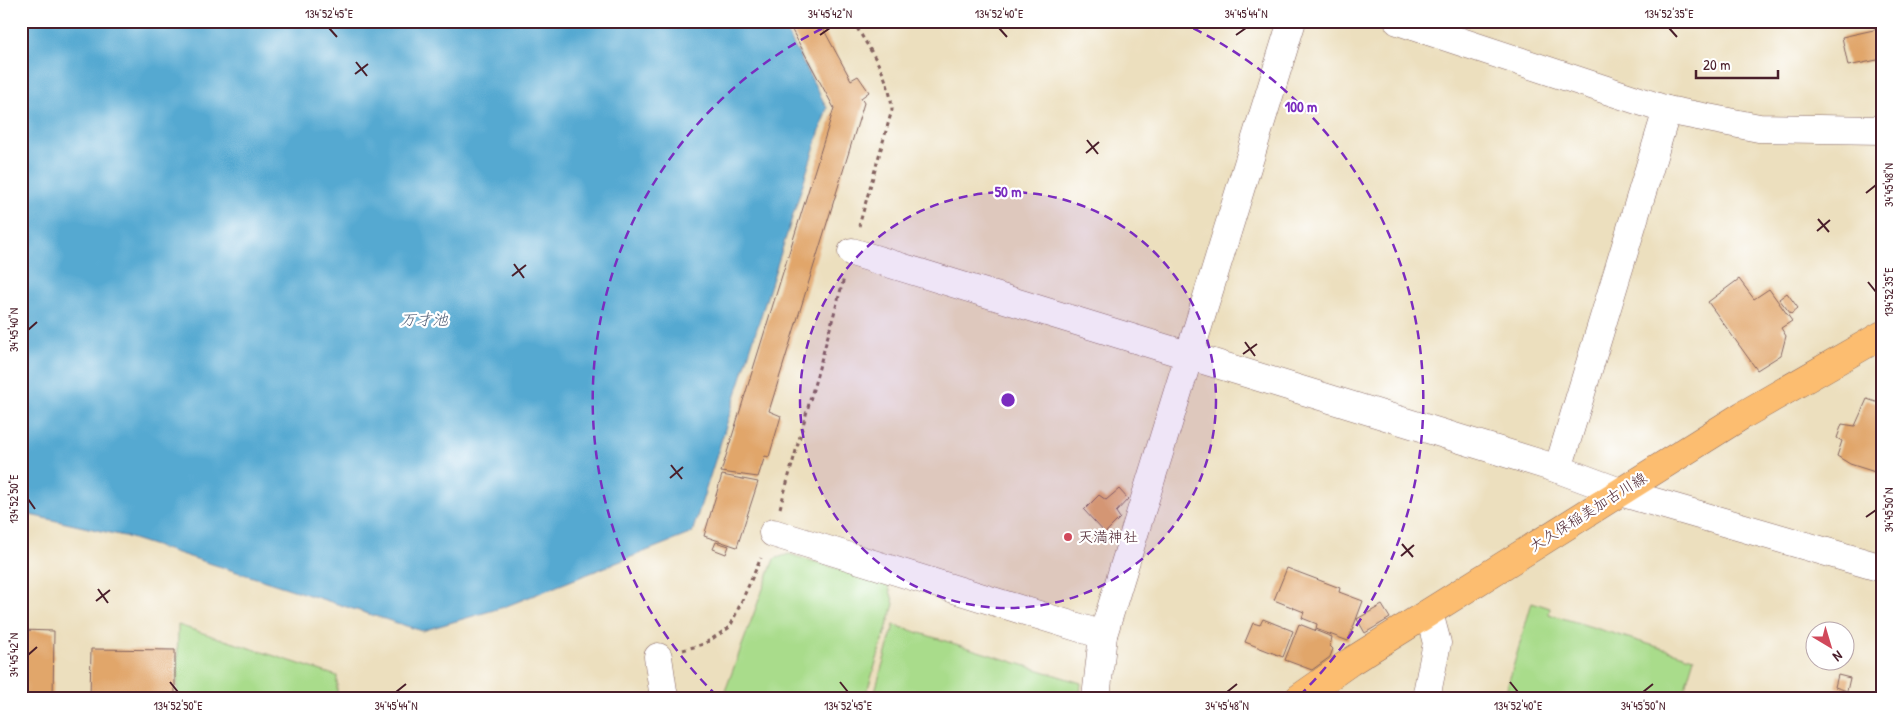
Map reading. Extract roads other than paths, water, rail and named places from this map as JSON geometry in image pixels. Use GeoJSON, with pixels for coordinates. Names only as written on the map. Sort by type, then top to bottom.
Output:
{"type":"FeatureCollection","features":[{"type":"Feature","properties":{"kind":"main road","name":"大久保稲美加古川線"},"geometry":{"type":"LineString","coordinates":[[1299,698],[1429,613],[1743,415],[1882,335]]}},
{"type":"Feature","properties":{"kind":"street"},"geometry":{"type":"LineString","coordinates":[[1096,698],[1103,635],[1292,21]]}},
{"type":"Feature","properties":{"kind":"street"},"geometry":{"type":"LineString","coordinates":[[1398,21],[1667,110],[1759,128],[1882,130]]}},
{"type":"Feature","properties":{"kind":"street"},"geometry":{"type":"LineString","coordinates":[[1558,469],[1667,110]]}},
{"type":"Feature","properties":{"kind":"street"},"geometry":{"type":"LineString","coordinates":[[852,252],[1188,357],[1558,469],[1620,492],[1882,568]]}},
{"type":"Feature","properties":{"kind":"street"},"geometry":{"type":"LineString","coordinates":[[773,533],[1103,635]]}},
{"type":"Feature","properties":{"kind":"street"},"geometry":{"type":"LineString","coordinates":[[1426,698],[1437,643],[1429,613]]}},
{"type":"Feature","properties":{"kind":"street"},"geometry":{"type":"LineString","coordinates":[[658,657],[664,698]]}},
{"type":"Feature","properties":{"kind":"water","name":"万才池"},"geometry":{"type":"Polygon","coordinates":[[[21,21],[781,21],[827,108],[692,533],[504,607],[422,631],[124,536],[21,513],[21,21]]]}},
{"type":"Feature","properties":{"kind":"place","name":"天満神社"},"geometry":{"type":"Point","coordinates":[1068,537]}}]}
